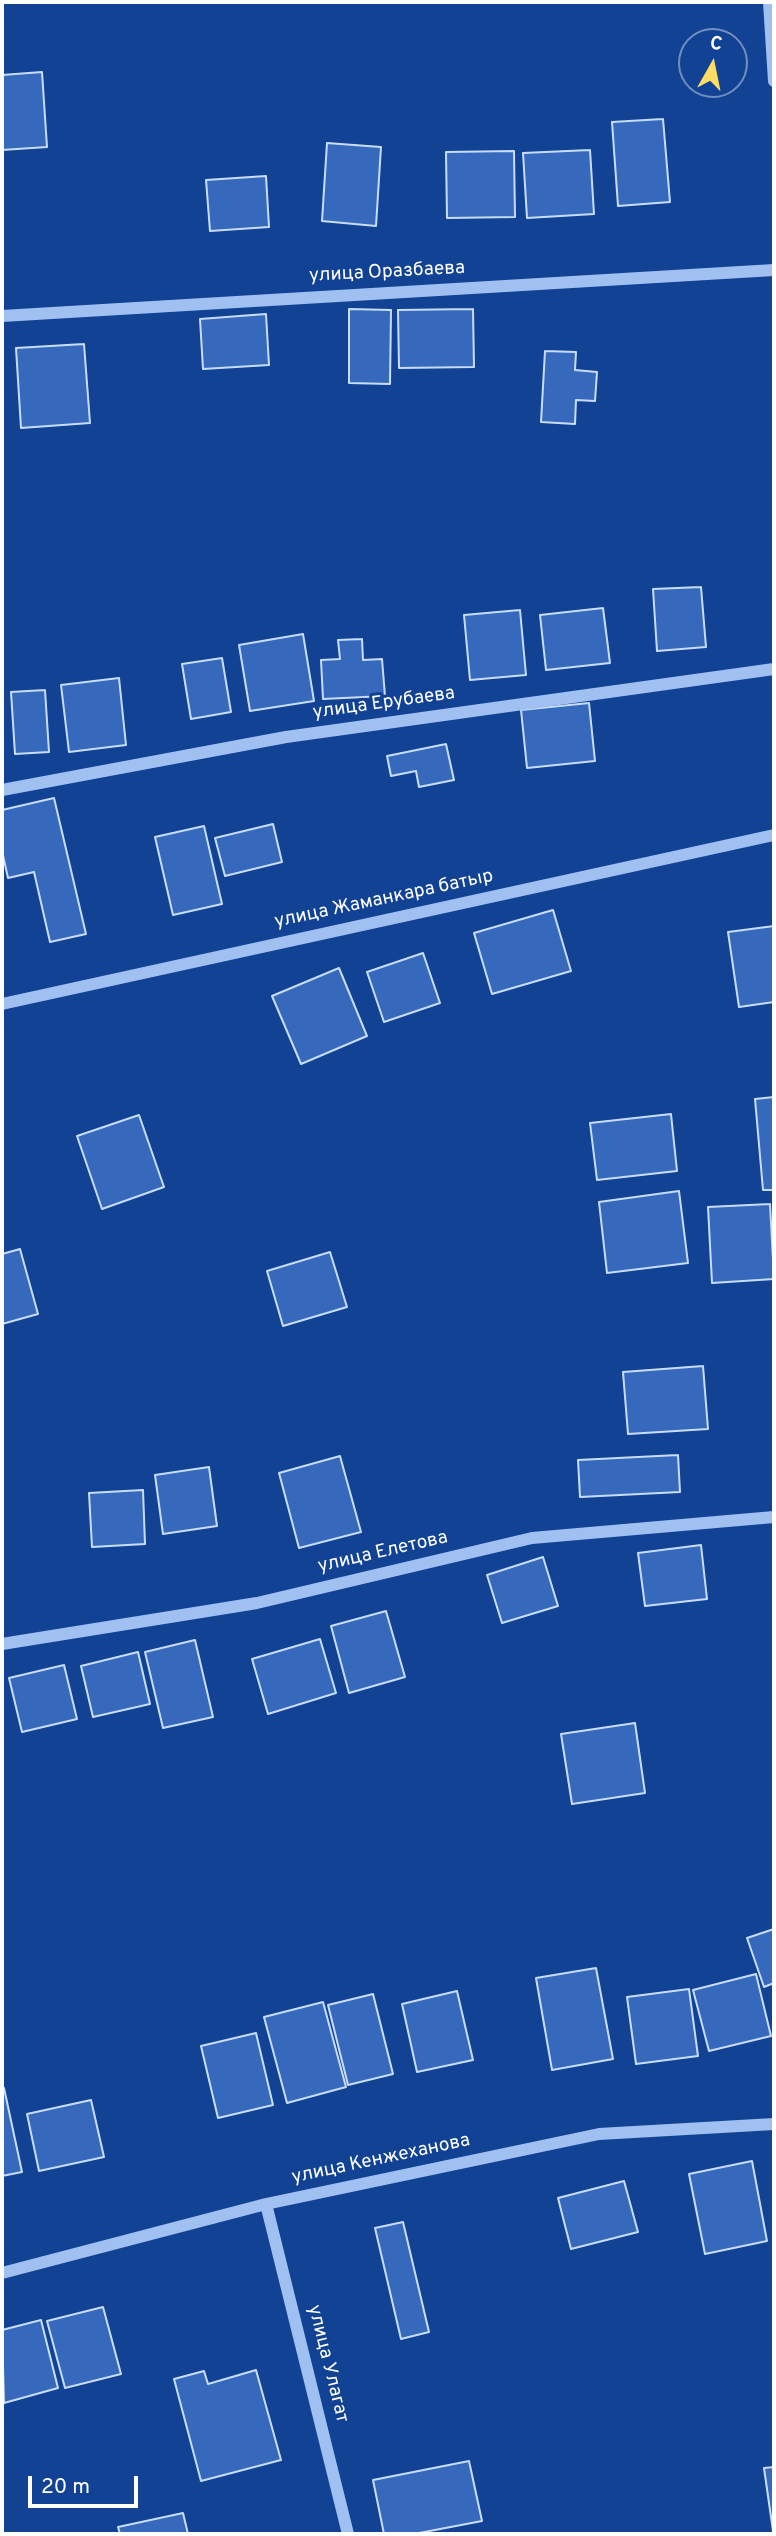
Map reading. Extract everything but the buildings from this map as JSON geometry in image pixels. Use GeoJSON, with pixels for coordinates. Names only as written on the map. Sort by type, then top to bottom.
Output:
{"type":"FeatureCollection","features":[{"type":"Feature","properties":{"kind":"street"},"geometry":{"type":"LineString","coordinates":[[769,2],[774,81]]}},
{"type":"Feature","properties":{"kind":"street","name":"улица Оразбаева"},"geometry":{"type":"LineString","coordinates":[[2,316],[774,270]]}},
{"type":"Feature","properties":{"kind":"street","name":"улица Ерубаева"},"geometry":{"type":"LineString","coordinates":[[2,790],[286,737],[774,668]]}},
{"type":"Feature","properties":{"kind":"street","name":"улица Жаманкара батыр"},"geometry":{"type":"LineString","coordinates":[[2,1004],[774,835]]}},
{"type":"Feature","properties":{"kind":"street","name":"улица Елетова"},"geometry":{"type":"LineString","coordinates":[[2,1644],[257,1603],[531,1538],[774,1517]]}},
{"type":"Feature","properties":{"kind":"street","name":"улица Кенжеханова"},"geometry":{"type":"LineString","coordinates":[[2,2273],[266,2204],[599,2134],[774,2124]]}},
{"type":"Feature","properties":{"kind":"street","name":"улица Улагат"},"geometry":{"type":"LineString","coordinates":[[266,2204],[348,2534]]}}]}
